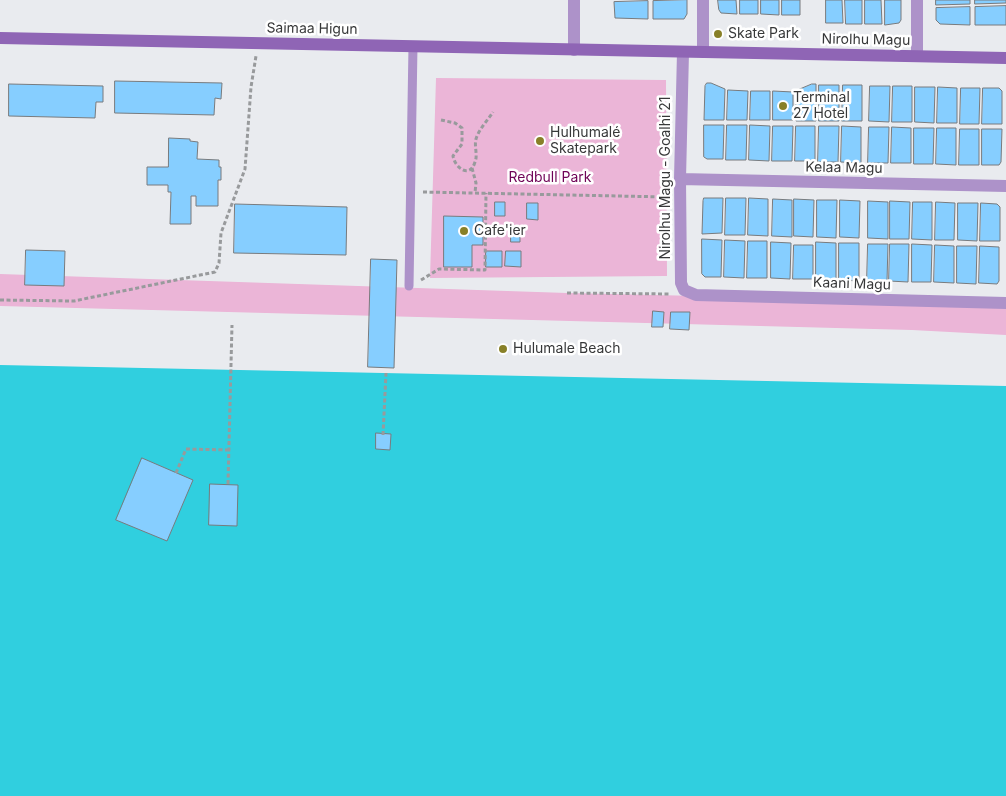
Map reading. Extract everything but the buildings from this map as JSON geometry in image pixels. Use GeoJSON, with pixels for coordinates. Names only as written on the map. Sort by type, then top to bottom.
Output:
{"type":"FeatureCollection","features":[{"type":"Feature","properties":{"kind":"street"},"geometry":{"type":"LineString","coordinates":[[574,0],[574,50]]}},
{"type":"Feature","properties":{"kind":"street"},"geometry":{"type":"LineString","coordinates":[[703,0],[703,52]]}},
{"type":"Feature","properties":{"kind":"street"},"geometry":{"type":"LineString","coordinates":[[917,0],[917,56]]}},
{"type":"Feature","properties":{"kind":"street","name":"Saimaa Higun"},"geometry":{"type":"LineString","coordinates":[[0,38],[574,50]]}},
{"type":"Feature","properties":{"kind":"street","name":"Nirolhu Magu"},"geometry":{"type":"LineString","coordinates":[[574,50],[1006,58]]}},
{"type":"Feature","properties":{"kind":"street","name":"Nirolhu Magu - Goalhi 21"},"geometry":{"type":"LineString","coordinates":[[683,52],[680,179],[681,283],[684,290],[696,295]]}},
{"type":"Feature","properties":{"kind":"street","name":"Kelaa Magu"},"geometry":{"type":"LineString","coordinates":[[680,179],[1006,186]]}},
{"type":"Feature","properties":{"kind":"street","name":"Kaani Magu"},"geometry":{"type":"LineString","coordinates":[[696,295],[1006,303]]}},
{"type":"Feature","properties":{"kind":"lane"},"geometry":{"type":"LineString","coordinates":[[409,286],[413,46]]}},
{"type":"Feature","properties":{"kind":"path"},"geometry":{"type":"LineString","coordinates":[[0,300],[74,301],[215,272],[219,263],[221,234],[245,169],[251,86],[259,43]]}},
{"type":"Feature","properties":{"kind":"path"},"geometry":{"type":"LineString","coordinates":[[441,120],[455,123],[462,128],[462,144],[456,151],[454,159],[459,168],[463,171],[468,171],[476,160],[476,137],[493,112]]}},
{"type":"Feature","properties":{"kind":"path"},"geometry":{"type":"LineString","coordinates":[[472,168],[476,183],[475,193]]}},
{"type":"Feature","properties":{"kind":"path"},"geometry":{"type":"LineString","coordinates":[[411,191],[680,197]]}},
{"type":"Feature","properties":{"kind":"path"},"geometry":{"type":"LineString","coordinates":[[409,286],[439,269],[485,270],[486,193]]}},
{"type":"Feature","properties":{"kind":"path"},"geometry":{"type":"LineString","coordinates":[[567,293],[696,295]]}},
{"type":"Feature","properties":{"kind":"path"},"geometry":{"type":"LineString","coordinates":[[228,484],[232,325]]}},
{"type":"Feature","properties":{"kind":"path"},"geometry":{"type":"LineString","coordinates":[[384,435],[386,373]]}},
{"type":"Feature","properties":{"kind":"path"},"geometry":{"type":"LineString","coordinates":[[176,473],[186,449],[230,450]]}},
{"type":"Feature","properties":{"kind":"green space","name":"Redbull Park"},"geometry":{"type":"Polygon","coordinates":[[[436,78],[666,80],[667,276],[430,278],[436,78]]]}},
{"type":"Feature","properties":{"kind":"green space"},"geometry":{"type":"Polygon","coordinates":[[[0,274],[567,293],[1006,303],[1006,335],[912,330],[0,306],[0,274]]]}},
{"type":"Feature","properties":{"kind":"water"},"geometry":{"type":"Polygon","coordinates":[[[0,365],[1006,386],[1006,796],[0,796],[0,365]]]}},
{"type":"Feature","properties":{"kind":"place","name":"Skate Park"},"geometry":{"type":"Point","coordinates":[718,34]}},
{"type":"Feature","properties":{"kind":"place","name":"Terminal 27 Hotel"},"geometry":{"type":"Point","coordinates":[783,106]}},
{"type":"Feature","properties":{"kind":"place","name":"Hulhumalé Skatepark"},"geometry":{"type":"Point","coordinates":[540,141]}},
{"type":"Feature","properties":{"kind":"place","name":"Cafe'ier"},"geometry":{"type":"Point","coordinates":[464,231]}},
{"type":"Feature","properties":{"kind":"place","name":"Hulumale Beach"},"geometry":{"type":"Point","coordinates":[503,349]}}]}
